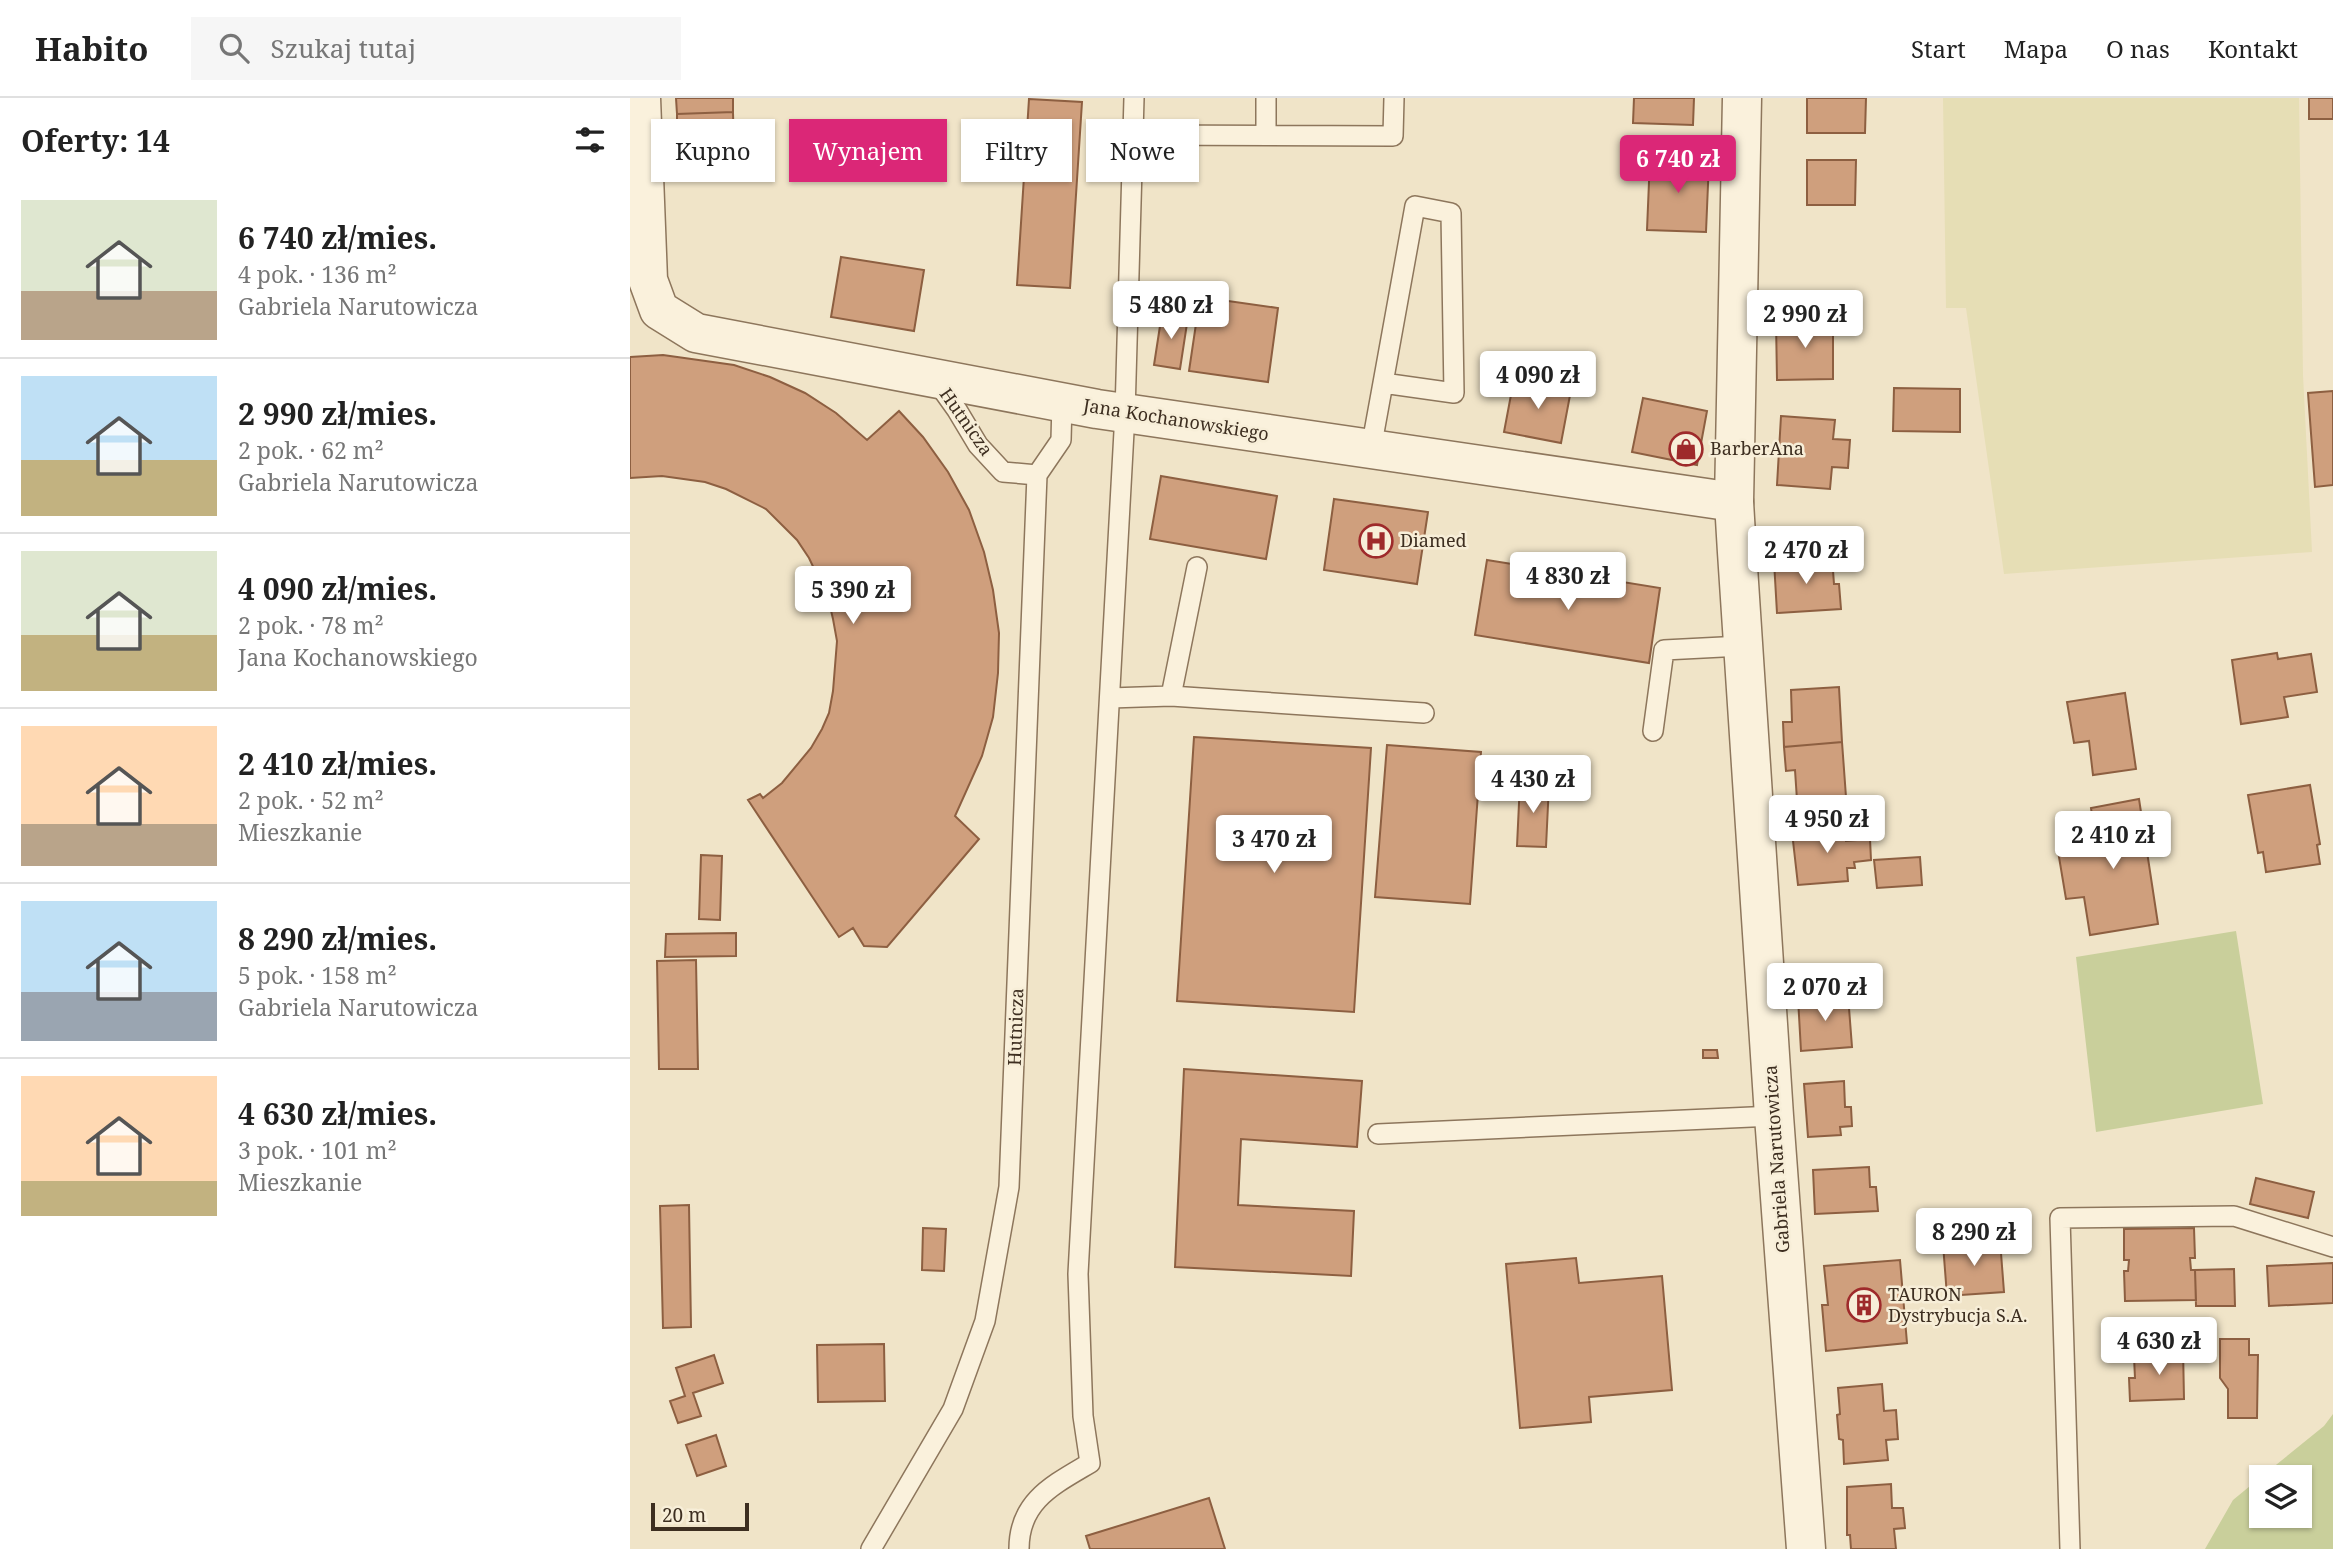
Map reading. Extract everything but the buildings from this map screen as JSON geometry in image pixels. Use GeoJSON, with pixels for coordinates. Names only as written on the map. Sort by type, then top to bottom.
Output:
{"type":"FeatureCollection","features":[{"type":"Feature","properties":{"kind":"street"},"geometry":{"type":"LineString","coordinates":[[636,138],[640,98]]}},
{"type":"Feature","properties":{"kind":"street","name":"Gabriela Narutowicza"},"geometry":{"type":"LineString","coordinates":[[1742,98],[1734,502],[1802,1549]]}},
{"type":"Feature","properties":{"kind":"street","name":"Jana Kochanowskiego"},"geometry":{"type":"LineString","coordinates":[[636,138],[648,279],[659,310],[696,333],[1062,403],[1734,502]]}},
{"type":"Feature","properties":{"kind":"lane"},"geometry":{"type":"LineString","coordinates":[[1133,119],[1134,98]]}},
{"type":"Feature","properties":{"kind":"lane"},"geometry":{"type":"LineString","coordinates":[[1266,98],[1266,134]]}},
{"type":"Feature","properties":{"kind":"lane"},"geometry":{"type":"LineString","coordinates":[[1199,135],[1393,136],[1394,98]]}},
{"type":"Feature","properties":{"kind":"lane"},"geometry":{"type":"LineString","coordinates":[[1018,1549],[1018,1529],[1033,1503],[1057,1483],[1090,1463],[1083,1416],[1078,1274],[1125,413],[1132,182]]}},
{"type":"Feature","properties":{"kind":"lane"},"geometry":{"type":"LineString","coordinates":[[1371,449],[1415,206],[1451,213],[1454,393],[1383,383]]}},
{"type":"Feature","properties":{"kind":"lane","name":"Hutnicza"},"geometry":{"type":"LineString","coordinates":[[872,1549],[953,1409],[985,1321],[1009,1187],[1037,475],[1003,472],[978,445],[935,378]]}},
{"type":"Feature","properties":{"kind":"lane"},"geometry":{"type":"LineString","coordinates":[[1037,475],[1061,440],[1062,403]]}},
{"type":"Feature","properties":{"kind":"lane"},"geometry":{"type":"LineString","coordinates":[[1171,696],[1197,567]]}},
{"type":"Feature","properties":{"kind":"lane"},"geometry":{"type":"LineString","coordinates":[[1653,731],[1664,650],[1742,646]]}},
{"type":"Feature","properties":{"kind":"lane"},"geometry":{"type":"LineString","coordinates":[[1110,698],[1171,696],[1424,713]]}},
{"type":"Feature","properties":{"kind":"lane"},"geometry":{"type":"LineString","coordinates":[[1378,1134],[1774,1116]]}},
{"type":"Feature","properties":{"kind":"lane"},"geometry":{"type":"LineString","coordinates":[[2070,1549],[2060,1218],[2234,1216],[2333,1247]]}},
{"type":"Feature","properties":{"kind":"shaded area"},"geometry":{"type":"Polygon","coordinates":[[[1943,98],[2299,98],[2303,375],[2312,552],[2004,574],[1966,308],[1946,308],[1943,98]]]}},
{"type":"Feature","properties":{"kind":"green space"},"geometry":{"type":"Polygon","coordinates":[[[2236,931],[2263,1104],[2096,1132],[2076,957],[2236,931]]]}},
{"type":"Feature","properties":{"kind":"green space"},"geometry":{"type":"Polygon","coordinates":[[[2333,1414],[2333,1549],[2205,1549],[2233,1500],[2249,1487],[2249,1528],[2312,1528],[2312,1465],[2276,1465],[2324,1426],[2333,1414]]]}},
{"type":"Feature","properties":{"kind":"place","name":"BarberAna"},"geometry":{"type":"Point","coordinates":[1686,449]}},
{"type":"Feature","properties":{"kind":"place","name":"Diamed"},"geometry":{"type":"Point","coordinates":[1376,541]}},
{"type":"Feature","properties":{"kind":"place","name":"TAURON Dystrybucja S.A."},"geometry":{"type":"Point","coordinates":[1864,1305]}}]}
